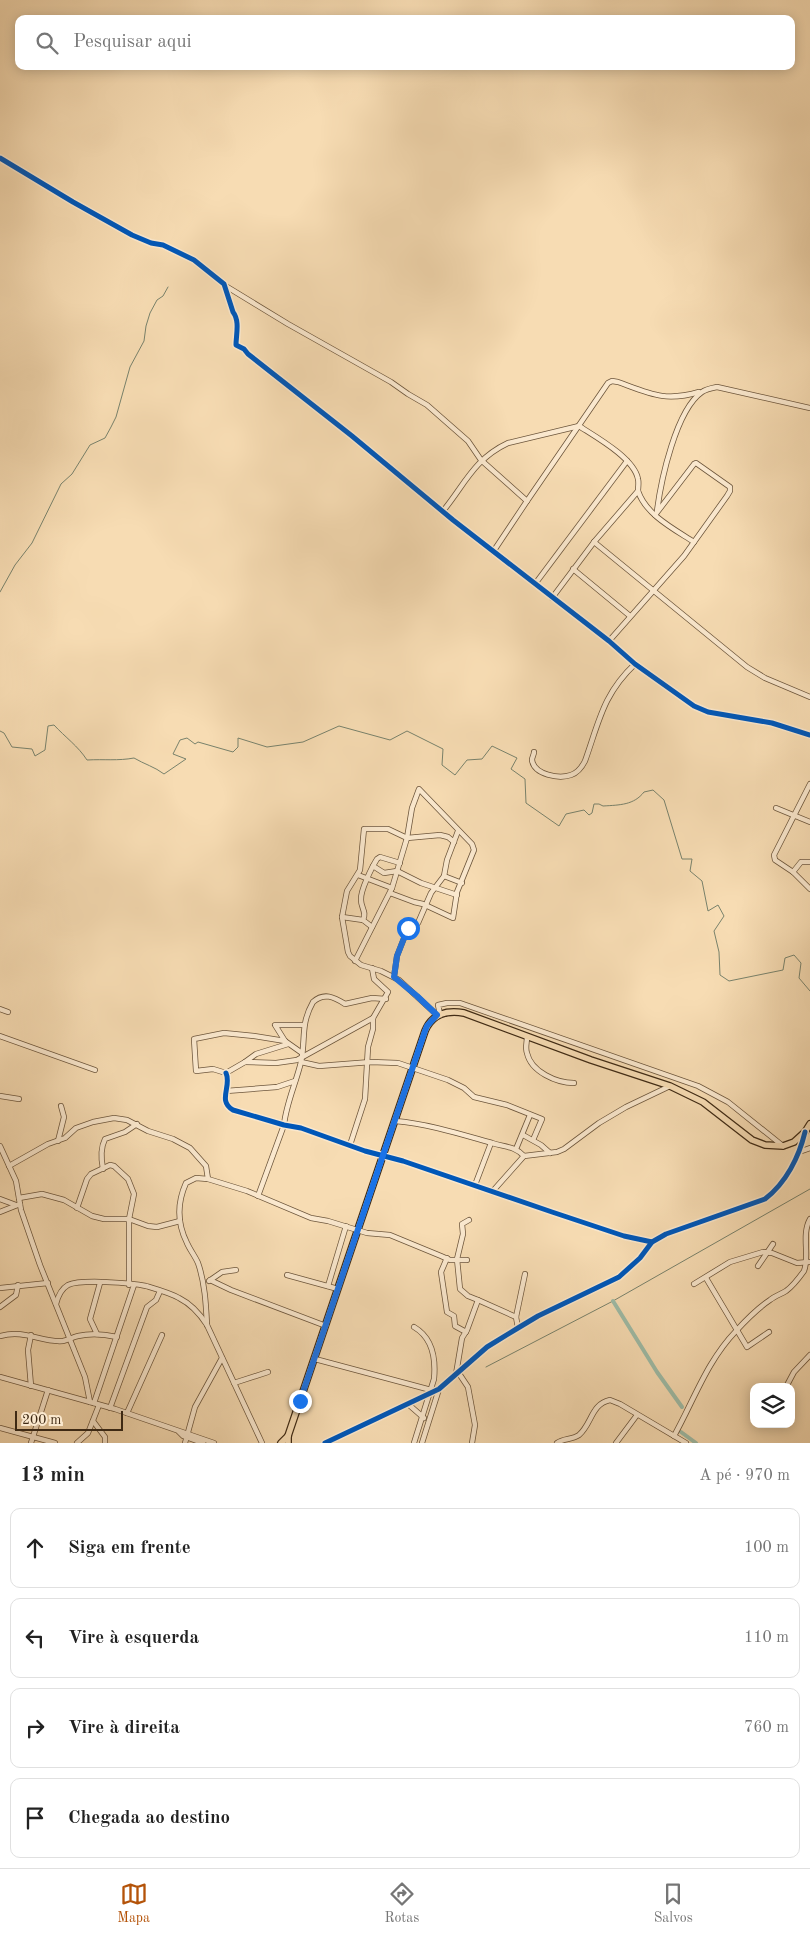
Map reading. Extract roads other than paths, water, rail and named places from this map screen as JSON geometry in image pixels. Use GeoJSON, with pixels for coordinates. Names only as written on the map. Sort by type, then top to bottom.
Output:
{"type":"FeatureCollection","features":[{"type":"Feature","properties":{"kind":"main road"},"geometry":{"type":"LineString","coordinates":[[288,1443],[288,1436],[427,1026],[438,1015],[448,1012],[464,1014],[670,1086],[703,1102],[752,1140],[775,1146],[783,1146],[794,1142],[805,1132],[810,1124]]}},
{"type":"Feature","properties":{"kind":"main road"},"geometry":{"type":"LineString","coordinates":[[281,1443],[288,1436]]}},
{"type":"Feature","properties":{"kind":"street"},"geometry":{"type":"LineString","coordinates":[[0,158],[132,235],[151,243],[164,245],[188,257],[224,284],[288,324],[391,382],[427,406],[468,441],[481,460],[527,501]]}},
{"type":"Feature","properties":{"kind":"street"},"geometry":{"type":"LineString","coordinates":[[224,284],[236,316],[238,332],[236,345],[244,348],[248,354],[352,436],[493,552],[610,641],[634,664],[701,710],[754,719],[810,735]]}},
{"type":"Feature","properties":{"kind":"street"},"geometry":{"type":"LineString","coordinates":[[493,552],[608,383],[612,381],[664,397],[681,397],[719,387],[810,408]]}},
{"type":"Feature","properties":{"kind":"street"},"geometry":{"type":"LineString","coordinates":[[656,513],[676,432],[689,405],[702,392]]}},
{"type":"Feature","properties":{"kind":"street"},"geometry":{"type":"LineString","coordinates":[[443,511],[481,460],[493,451],[508,443],[579,426],[601,440],[627,461],[638,478],[638,491],[645,505],[694,542]]}},
{"type":"Feature","properties":{"kind":"street"},"geometry":{"type":"LineString","coordinates":[[535,584],[627,461]]}},
{"type":"Feature","properties":{"kind":"street"},"geometry":{"type":"LineString","coordinates":[[610,641],[694,542],[727,496],[730,487],[696,463],[656,513]]}},
{"type":"Feature","properties":{"kind":"street"},"geometry":{"type":"LineString","coordinates":[[552,598],[594,542],[638,491]]}},
{"type":"Feature","properties":{"kind":"street"},"geometry":{"type":"LineString","coordinates":[[594,542],[747,667],[765,678],[810,697]]}},
{"type":"Feature","properties":{"kind":"street"},"geometry":{"type":"LineString","coordinates":[[573,569],[630,616]]}},
{"type":"Feature","properties":{"kind":"street"},"geometry":{"type":"LineString","coordinates":[[534,752],[532,760],[537,770],[545,773],[558,776],[570,775],[581,768],[585,762],[611,692],[622,676],[634,664]]}},
{"type":"Feature","properties":{"kind":"street"},"geometry":{"type":"LineString","coordinates":[[810,784],[774,855],[776,860],[793,872],[810,889]]}},
{"type":"Feature","properties":{"kind":"street"},"geometry":{"type":"LineString","coordinates":[[355,961],[391,890],[407,838],[412,808],[419,790],[474,847],[456,895],[453,918],[391,890],[367,880],[358,875]]}},
{"type":"Feature","properties":{"kind":"street"},"geometry":{"type":"LineString","coordinates":[[776,808],[810,822]]}},
{"type":"Feature","properties":{"kind":"street"},"geometry":{"type":"LineString","coordinates":[[438,1015],[394,977],[355,961],[348,952],[342,917],[348,891],[358,875],[364,829],[388,829],[407,838],[440,835],[448,837],[454,842]]}},
{"type":"Feature","properties":{"kind":"street"},"geometry":{"type":"LineString","coordinates":[[394,977],[397,956],[408,928],[418,923],[425,906],[444,876],[447,860],[458,831]]}},
{"type":"Feature","properties":{"kind":"street"},"geometry":{"type":"LineString","coordinates":[[363,920],[365,912],[361,896],[373,866],[380,857],[400,863]]}},
{"type":"Feature","properties":{"kind":"street"},"geometry":{"type":"LineString","coordinates":[[793,872],[801,862],[810,862]]}},
{"type":"Feature","properties":{"kind":"street"},"geometry":{"type":"LineString","coordinates":[[373,866],[384,873],[397,871],[456,895]]}},
{"type":"Feature","properties":{"kind":"street"},"geometry":{"type":"LineString","coordinates":[[444,876],[462,883]]}},
{"type":"Feature","properties":{"kind":"street"},"geometry":{"type":"LineString","coordinates":[[342,917],[363,920],[372,927]]}},
{"type":"Feature","properties":{"kind":"street"},"geometry":{"type":"LineString","coordinates":[[245,1062],[276,1063],[301,1058],[373,1018],[386,999],[388,989],[374,979],[372,968]]}},
{"type":"Feature","properties":{"kind":"street"},"geometry":{"type":"LineString","coordinates":[[258,1196],[284,1126],[285,1114],[301,1058],[304,1025],[307,1013],[315,999],[327,995],[344,1004],[372,998],[386,999]]}},
{"type":"Feature","properties":{"kind":"street"},"geometry":{"type":"LineString","coordinates":[[438,1015],[438,1005],[460,1003],[698,1086],[728,1102],[783,1146]]}},
{"type":"Feature","properties":{"kind":"street"},"geometry":{"type":"LineString","coordinates":[[0,1009],[8,1012]]}},
{"type":"Feature","properties":{"kind":"street"},"geometry":{"type":"LineString","coordinates":[[350,1145],[365,1098],[368,1047],[373,1029],[373,1018]]}},
{"type":"Feature","properties":{"kind":"street"},"geometry":{"type":"LineString","coordinates":[[304,1025],[275,1025],[287,1043],[301,1058],[319,1066],[390,1062],[413,1068],[457,1084],[474,1097],[507,1104],[542,1119],[533,1140]]}},
{"type":"Feature","properties":{"kind":"street"},"geometry":{"type":"LineString","coordinates":[[224,1033],[287,1043],[256,1054],[226,1073],[212,1069],[196,1070],[194,1039],[224,1033]]}},
{"type":"Feature","properties":{"kind":"street"},"geometry":{"type":"LineString","coordinates":[[0,1036],[95,1070]]}},
{"type":"Feature","properties":{"kind":"street"},"geometry":{"type":"LineString","coordinates":[[527,1037],[526,1052],[535,1067],[552,1079],[574,1083]]}},
{"type":"Feature","properties":{"kind":"street"},"geometry":{"type":"LineString","coordinates":[[226,1073],[228,1080],[225,1102],[228,1107],[284,1126],[301,1128],[615,1233],[652,1242]]}},
{"type":"Feature","properties":{"kind":"street"},"geometry":{"type":"LineString","coordinates":[[226,1091],[277,1087],[295,1081]]}},
{"type":"Feature","properties":{"kind":"street"},"geometry":{"type":"LineString","coordinates":[[492,1192],[524,1156],[550,1153],[564,1149],[599,1123],[626,1107],[670,1086]]}},
{"type":"Feature","properties":{"kind":"street"},"geometry":{"type":"LineString","coordinates":[[0,1096],[19,1099]]}},
{"type":"Feature","properties":{"kind":"street"},"geometry":{"type":"LineString","coordinates":[[58,1141],[64,1118],[61,1106]]}},
{"type":"Feature","properties":{"kind":"street"},"geometry":{"type":"LineString","coordinates":[[516,1149],[530,1115]]}},
{"type":"Feature","properties":{"kind":"street"},"geometry":{"type":"LineString","coordinates":[[9,1166],[42,1147],[65,1138],[76,1128],[114,1118],[128,1120],[148,1131],[173,1139],[190,1148],[206,1166],[208,1179]]}},
{"type":"Feature","properties":{"kind":"street"},"geometry":{"type":"LineString","coordinates":[[395,1121],[460,1133],[516,1149],[524,1156]]}},
{"type":"Feature","properties":{"kind":"street"},"geometry":{"type":"LineString","coordinates":[[103,1169],[101,1158],[102,1145],[105,1140],[125,1132],[137,1124]]}},
{"type":"Feature","properties":{"kind":"street"},"geometry":{"type":"LineString","coordinates":[[325,1443],[408,1404],[430,1391],[439,1389],[488,1347],[518,1328],[538,1316],[619,1277],[640,1258],[652,1242],[666,1234],[766,1199],[783,1180],[799,1152],[805,1132]]}},
{"type":"Feature","properties":{"kind":"street"},"geometry":{"type":"LineString","coordinates":[[523,1135],[550,1153]]}},
{"type":"Feature","properties":{"kind":"street"},"geometry":{"type":"LineString","coordinates":[[475,1185],[490,1143]]}},
{"type":"Feature","properties":{"kind":"street"},"geometry":{"type":"LineString","coordinates":[[0,1146],[16,1181],[19,1198],[18,1204],[95,1404]]}},
{"type":"Feature","properties":{"kind":"street"},"geometry":{"type":"LineString","coordinates":[[799,1152],[810,1148]]}},
{"type":"Feature","properties":{"kind":"street"},"geometry":{"type":"LineString","coordinates":[[77,1208],[88,1176],[103,1169],[114,1166],[119,1168],[131,1184],[134,1194],[129,1218],[132,1285],[95,1404],[93,1421],[88,1433],[77,1443]]}},
{"type":"Feature","properties":{"kind":"street"},"geometry":{"type":"LineString","coordinates":[[207,1325],[203,1283],[198,1264],[186,1241],[180,1221],[179,1209],[186,1183],[196,1178],[208,1179],[232,1186],[311,1218],[394,1237],[447,1258],[467,1260]]}},
{"type":"Feature","properties":{"kind":"street"},"geometry":{"type":"LineString","coordinates":[[19,1198],[42,1194],[64,1200],[92,1216],[104,1219],[129,1218],[157,1228],[180,1221]]}},
{"type":"Feature","properties":{"kind":"street"},"geometry":{"type":"LineString","coordinates":[[0,1198],[18,1204]]}},
{"type":"Feature","properties":{"kind":"street"},"geometry":{"type":"LineString","coordinates":[[0,1212],[18,1204]]}},
{"type":"Feature","properties":{"kind":"street"},"geometry":{"type":"LineString","coordinates":[[673,1443],[706,1371],[736,1330],[770,1299],[787,1290],[805,1270],[809,1262],[807,1224],[810,1219]]}},
{"type":"Feature","properties":{"kind":"street"},"geometry":{"type":"LineString","coordinates":[[469,1220],[462,1224],[463,1234],[457,1259],[460,1289],[468,1296],[516,1317]]}},
{"type":"Feature","properties":{"kind":"street"},"geometry":{"type":"LineString","coordinates":[[328,1286],[346,1226]]}},
{"type":"Feature","properties":{"kind":"street"},"geometry":{"type":"LineString","coordinates":[[758,1266],[773,1244]]}},
{"type":"Feature","properties":{"kind":"street"},"geometry":{"type":"LineString","coordinates":[[694,1284],[735,1261],[758,1253],[768,1252],[797,1263],[809,1262]]}},
{"type":"Feature","properties":{"kind":"street"},"geometry":{"type":"LineString","coordinates":[[447,1258],[441,1272],[447,1312],[454,1316],[455,1326],[466,1332]]}},
{"type":"Feature","properties":{"kind":"street"},"geometry":{"type":"LineString","coordinates":[[203,1283],[222,1272],[236,1270]]}},
{"type":"Feature","properties":{"kind":"street"},"geometry":{"type":"LineString","coordinates":[[518,1328],[516,1317],[525,1274]]}},
{"type":"Feature","properties":{"kind":"street"},"geometry":{"type":"LineString","coordinates":[[287,1275],[338,1289]]}},
{"type":"Feature","properties":{"kind":"street"},"geometry":{"type":"LineString","coordinates":[[706,1278],[747,1347],[769,1332]]}},
{"type":"Feature","properties":{"kind":"street"},"geometry":{"type":"LineString","coordinates":[[210,1280],[231,1290],[326,1326]]}},
{"type":"Feature","properties":{"kind":"street"},"geometry":{"type":"LineString","coordinates":[[56,1304],[61,1291],[66,1286],[83,1282],[146,1286],[186,1302],[199,1314],[207,1325],[262,1443]]}},
{"type":"Feature","properties":{"kind":"street"},"geometry":{"type":"LineString","coordinates":[[0,1288],[48,1283]]}},
{"type":"Feature","properties":{"kind":"street"},"geometry":{"type":"LineString","coordinates":[[97,1334],[90,1320],[100,1283]]}},
{"type":"Feature","properties":{"kind":"street"},"geometry":{"type":"LineString","coordinates":[[0,1306],[16,1294],[18,1285]]}},
{"type":"Feature","properties":{"kind":"street"},"geometry":{"type":"LineString","coordinates":[[110,1408],[147,1308],[156,1300],[160,1291]]}},
{"type":"Feature","properties":{"kind":"street"},"geometry":{"type":"LineString","coordinates":[[472,1443],[475,1425],[468,1387],[457,1373],[460,1346],[478,1300]]}},
{"type":"Feature","properties":{"kind":"street"},"geometry":{"type":"LineString","coordinates":[[414,1327],[426,1335],[433,1351],[435,1370],[414,1443]]}},
{"type":"Feature","properties":{"kind":"street"},"geometry":{"type":"LineString","coordinates":[[0,1336],[10,1333],[60,1341],[97,1334],[117,1337]]}},
{"type":"Feature","properties":{"kind":"street"},"geometry":{"type":"LineString","coordinates":[[30,1386],[28,1350],[31,1335]]}},
{"type":"Feature","properties":{"kind":"street"},"geometry":{"type":"LineString","coordinates":[[127,1413],[162,1335]]}},
{"type":"Feature","properties":{"kind":"street"},"geometry":{"type":"LineString","coordinates":[[788,1383],[794,1372],[810,1355]]}},
{"type":"Feature","properties":{"kind":"street"},"geometry":{"type":"LineString","coordinates":[[185,1443],[195,1407],[222,1358]]}},
{"type":"Feature","properties":{"kind":"street"},"geometry":{"type":"LineString","coordinates":[[315,1359],[430,1391]]}},
{"type":"Feature","properties":{"kind":"street"},"geometry":{"type":"LineString","coordinates":[[234,1383],[268,1372]]}},
{"type":"Feature","properties":{"kind":"street"},"geometry":{"type":"LineString","coordinates":[[0,1377],[127,1413],[214,1443]]}},
{"type":"Feature","properties":{"kind":"street"},"geometry":{"type":"LineString","coordinates":[[422,1443],[439,1389]]}},
{"type":"Feature","properties":{"kind":"street"},"geometry":{"type":"LineString","coordinates":[[32,1443],[48,1390]]}},
{"type":"Feature","properties":{"kind":"street"},"geometry":{"type":"LineString","coordinates":[[557,1443],[563,1439],[579,1435],[596,1407],[606,1401],[614,1401],[686,1443]]}},
{"type":"Feature","properties":{"kind":"street"},"geometry":{"type":"LineString","coordinates":[[408,1404],[422,1417],[430,1420]]}},
{"type":"Feature","properties":{"kind":"street"},"geometry":{"type":"LineString","coordinates":[[616,1443],[637,1415]]}},
{"type":"Feature","properties":{"kind":"street"},"geometry":{"type":"LineString","coordinates":[[93,1421],[105,1437],[104,1443]]}},
{"type":"Feature","properties":{"kind":"street"},"geometry":{"type":"LineString","coordinates":[[0,1428],[55,1443]]}},
{"type":"Feature","properties":{"kind":"street"},"geometry":{"type":"LineString","coordinates":[[180,1443],[186,1434]]}},
{"type":"Feature","properties":{"kind":"street"},"geometry":{"type":"LineString","coordinates":[[186,1434],[203,1443]]}},
{"type":"Feature","properties":{"kind":"waterway"},"geometry":{"type":"LineString","coordinates":[[0,592],[15,565],[32,543],[61,484],[72,474],[90,445],[105,438],[116,417],[130,367],[144,341],[150,313],[157,300],[163,296],[168,287]]}},
{"type":"Feature","properties":{"kind":"waterway"},"geometry":{"type":"LineString","coordinates":[[0,731],[4,733],[12,747],[32,749],[35,756],[45,750],[48,726],[54,725],[76,746],[87,760],[134,758],[164,774],[186,759],[173,754],[180,740],[187,738],[195,744],[198,742],[233,752],[238,747],[238,738],[267,747],[303,742],[339,726],[390,740],[407,731],[443,749],[442,765],[455,775],[467,760],[482,759],[492,746],[517,758],[511,769],[525,779],[526,803],[559,826],[566,814],[584,810],[589,815],[592,813],[594,804],[603,806],[626,804],[636,800],[644,792],[653,790],[664,800],[682,859],[692,859],[690,871],[702,881],[708,911],[718,905],[724,916],[714,931],[719,952],[720,975],[729,981],[783,970],[785,958],[794,955],[801,963],[799,978],[810,991]]}},
{"type":"Feature","properties":{"kind":"waterway"},"geometry":{"type":"LineString","coordinates":[[486,1367],[613,1301],[810,1189]]}},
{"type":"Feature","properties":{"kind":"waterway"},"geometry":{"type":"LineString","coordinates":[[613,1301],[657,1372],[682,1407]]}},
{"type":"Feature","properties":{"kind":"waterway"},"geometry":{"type":"LineString","coordinates":[[681,1432],[696,1443]]}}]}
